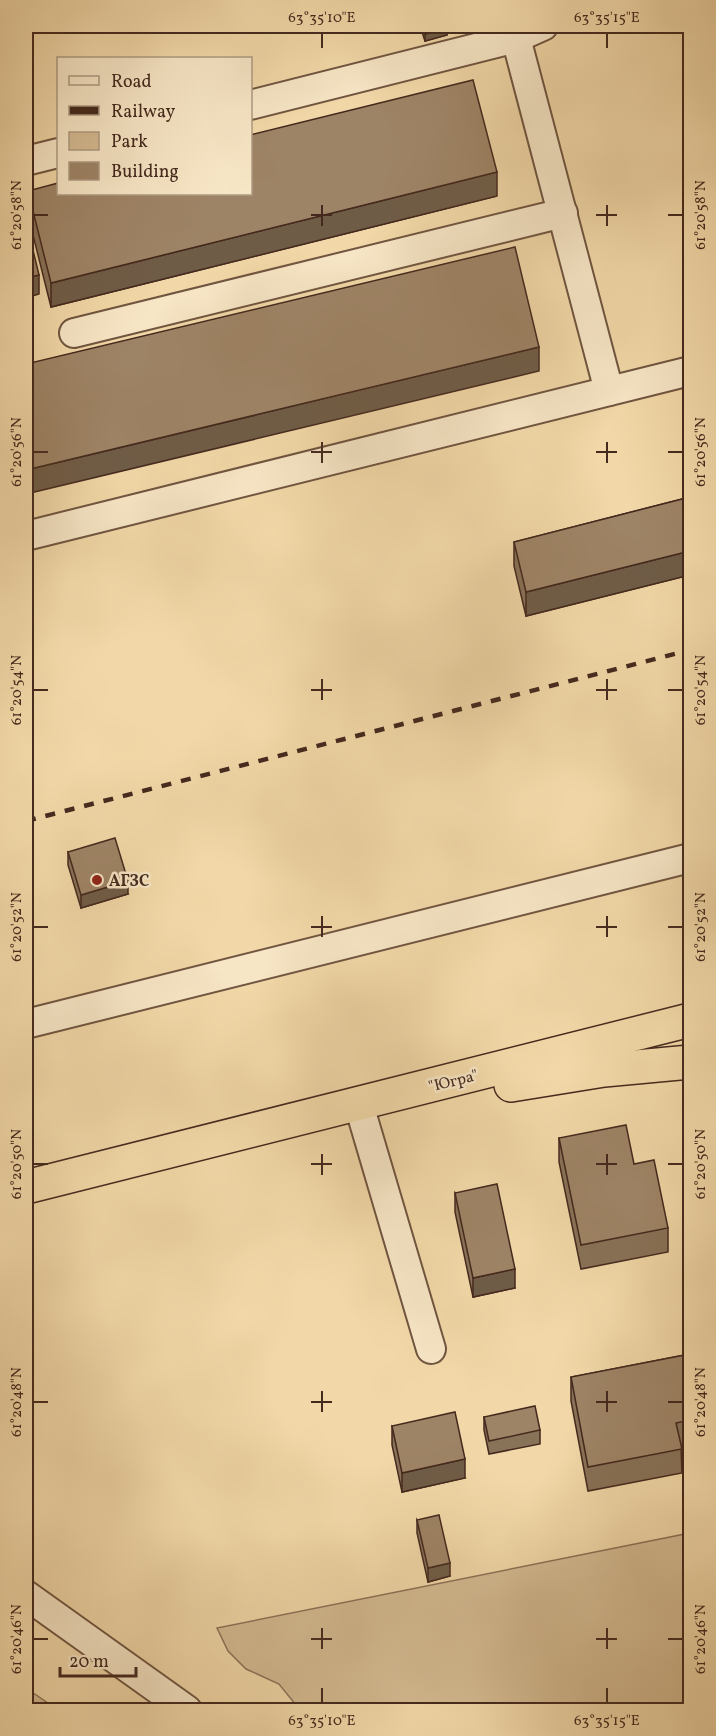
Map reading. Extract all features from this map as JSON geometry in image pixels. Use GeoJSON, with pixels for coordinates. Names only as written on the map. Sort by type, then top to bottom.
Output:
{"type":"FeatureCollection","features":[{"type":"Feature","properties":{"kind":"highway","name":"\"Югра\""},"geometry":{"type":"LineString","coordinates":[[26,1187],[690,1020]]}},
{"type":"Feature","properties":{"kind":"highway","name":"\"Югра\""},"geometry":{"type":"LineString","coordinates":[[214,1140],[471,1091],[604,1070],[690,1062]]}},
{"type":"Feature","properties":{"kind":"street"},"geometry":{"type":"LineString","coordinates":[[252,104],[516,38],[543,26]]}},
{"type":"Feature","properties":{"kind":"street"},"geometry":{"type":"LineString","coordinates":[[516,38],[609,391]]}},
{"type":"Feature","properties":{"kind":"street"},"geometry":{"type":"LineString","coordinates":[[26,161],[57,153]]}},
{"type":"Feature","properties":{"kind":"street"},"geometry":{"type":"LineString","coordinates":[[74,333],[563,213]]}},
{"type":"Feature","properties":{"kind":"street"},"geometry":{"type":"LineString","coordinates":[[26,536],[690,371]]}},
{"type":"Feature","properties":{"kind":"street"},"geometry":{"type":"LineString","coordinates":[[26,1024],[690,858]]}},
{"type":"Feature","properties":{"kind":"street"},"geometry":{"type":"LineString","coordinates":[[361,1112],[431,1349]]}},
{"type":"Feature","properties":{"kind":"street"},"geometry":{"type":"LineString","coordinates":[[26,1595],[187,1710]]}},
{"type":"Feature","properties":{"kind":"green space"},"geometry":{"type":"Polygon","coordinates":[[[690,1533],[690,1710],[300,1710],[279,1684],[246,1669],[228,1651],[217,1628],[690,1533]]]}},
{"type":"Feature","properties":{"kind":"green space"},"geometry":{"type":"Polygon","coordinates":[[[26,1688],[58,1710],[26,1710],[26,1688]]]}},
{"type":"Feature","properties":{"kind":"building"},"geometry":{"type":"Polygon","coordinates":[[[422,26],[446,26],[447,28],[425,34],[422,26]]]}},
{"type":"Feature","properties":{"kind":"building"},"geometry":{"type":"Polygon","coordinates":[[[473,80],[497,172],[51,283],[28,191],[57,183],[57,195],[252,195],[252,135],[473,80]]]}},
{"type":"Feature","properties":{"kind":"building"},"geometry":{"type":"Polygon","coordinates":[[[26,221],[39,275],[26,278],[26,221]]]}},
{"type":"Feature","properties":{"kind":"building"},"geometry":{"type":"Polygon","coordinates":[[[515,247],[539,347],[26,470],[26,364],[515,247]]]}},
{"type":"Feature","properties":{"kind":"building"},"geometry":{"type":"Polygon","coordinates":[[[690,497],[690,551],[526,592],[514,542],[690,497]]]}},
{"type":"Feature","properties":{"kind":"building"},"geometry":{"type":"Polygon","coordinates":[[[115,838],[128,881],[81,895],[68,852],[115,838]]]}},
{"type":"Feature","properties":{"kind":"building"},"geometry":{"type":"Polygon","coordinates":[[[626,1125],[634,1164],[654,1160],[668,1228],[581,1245],[559,1138],[626,1125]]]}},
{"type":"Feature","properties":{"kind":"building"},"geometry":{"type":"Polygon","coordinates":[[[497,1184],[515,1269],[473,1278],[455,1193],[497,1184]]]}},
{"type":"Feature","properties":{"kind":"building"},"geometry":{"type":"Polygon","coordinates":[[[690,1354],[690,1420],[676,1423],[682,1449],[588,1467],[571,1377],[690,1354]]]}},
{"type":"Feature","properties":{"kind":"building"},"geometry":{"type":"Polygon","coordinates":[[[535,1406],[540,1430],[489,1441],[484,1417],[535,1406]]]}},
{"type":"Feature","properties":{"kind":"building"},"geometry":{"type":"Polygon","coordinates":[[[455,1412],[465,1459],[402,1473],[392,1426],[455,1412]]]}},
{"type":"Feature","properties":{"kind":"building"},"geometry":{"type":"Polygon","coordinates":[[[439,1515],[450,1563],[428,1568],[417,1520],[439,1515]]]}},
{"type":"Feature","properties":{"kind":"railway"},"geometry":{"type":"LineString","coordinates":[[26,821],[690,650]]}},
{"type":"Feature","properties":{"kind":"place","name":"АГЗС"},"geometry":{"type":"Point","coordinates":[97,880]}}]}
